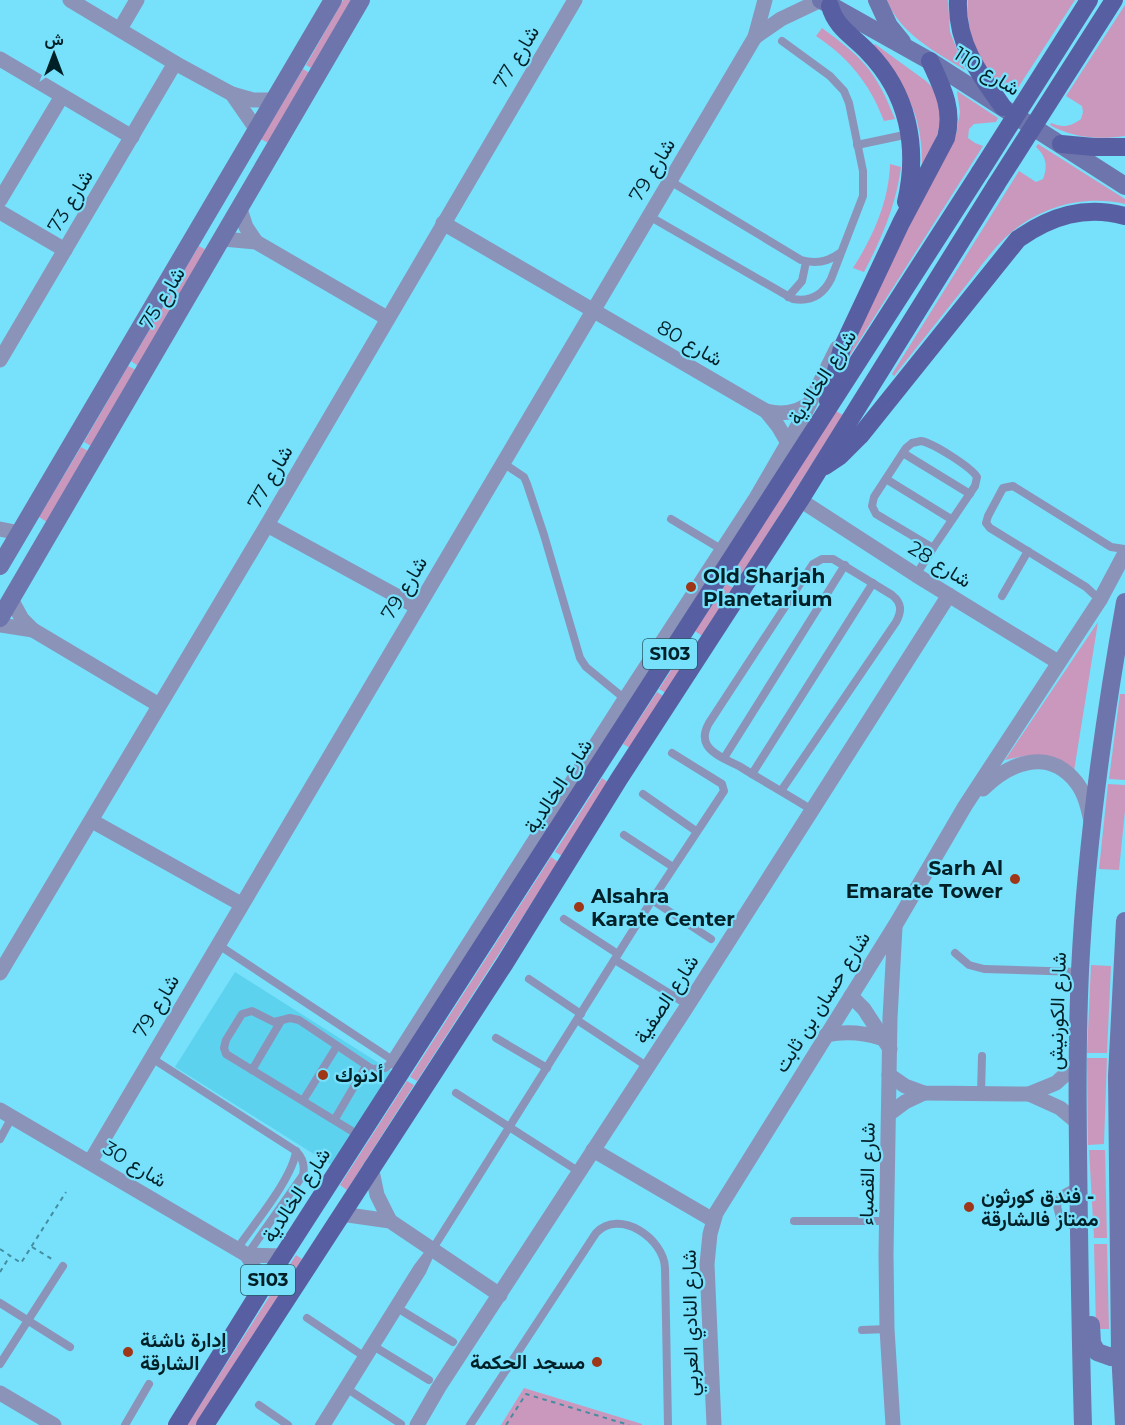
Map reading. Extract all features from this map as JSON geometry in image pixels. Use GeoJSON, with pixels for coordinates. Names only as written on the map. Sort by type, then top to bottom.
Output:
{"type":"FeatureCollection","features":[{"type":"Feature","properties":{"kind":"main road","name":"شارع 75"},"geometry":{"type":"LineString","coordinates":[[2,555],[20,533],[333,0]]}},
{"type":"Feature","properties":{"kind":"main road","name":"شارع 75"},"geometry":{"type":"LineString","coordinates":[[0,618],[362,0]]}},
{"type":"Feature","properties":{"kind":"main road"},"geometry":{"type":"LineString","coordinates":[[877,0],[889,26],[908,49]]}},
{"type":"Feature","properties":{"kind":"main road"},"geometry":{"type":"LineString","coordinates":[[958,0],[961,32],[969,56],[1003,107]]}},
{"type":"Feature","properties":{"kind":"main road","name":"شارع الخالدية"},"geometry":{"type":"LineString","coordinates":[[177,1425],[264,1285],[361,1136],[677,630],[827,412],[1089,0]]}},
{"type":"Feature","properties":{"kind":"main road","name":"S103"},"geometry":{"type":"LineString","coordinates":[[205,1425],[286,1303],[371,1166],[505,963],[619,779],[801,500],[816,472],[1114,0]]}},
{"type":"Feature","properties":{"kind":"main road"},"geometry":{"type":"LineString","coordinates":[[824,2],[842,29],[868,52],[886,74],[900,100],[910,134],[912,153],[911,178],[901,223]]}},
{"type":"Feature","properties":{"kind":"main road","name":"شارع 110"},"geometry":{"type":"LineString","coordinates":[[824,2],[930,61],[1125,186]]}},
{"type":"Feature","properties":{"kind":"main road"},"geometry":{"type":"LineString","coordinates":[[827,412],[838,360],[901,223],[941,148],[948,128],[948,106],[930,61]]}},
{"type":"Feature","properties":{"kind":"main road"},"geometry":{"type":"LineString","coordinates":[[1061,144],[1125,147]]}},
{"type":"Feature","properties":{"kind":"main road"},"geometry":{"type":"LineString","coordinates":[[223,239],[217,234],[216,226],[229,195],[227,181]]}},
{"type":"Feature","properties":{"kind":"main road"},"geometry":{"type":"LineString","coordinates":[[816,472],[840,456],[860,436],[1018,239],[1040,225],[1075,213],[1100,211],[1125,216]]}},
{"type":"Feature","properties":{"kind":"main road"},"geometry":{"type":"LineString","coordinates":[[13,595],[12,575],[26,548],[25,540],[20,533]]}},
{"type":"Feature","properties":{"kind":"main road","name":"شارع الكورنيش"},"geometry":{"type":"LineString","coordinates":[[1083,1425],[1078,1185],[1080,972],[1092,825],[1125,602]]}},
{"type":"Feature","properties":{"kind":"main road"},"geometry":{"type":"LineString","coordinates":[[1124,1425],[1120,1352],[1117,1076],[1125,921]]}},
{"type":"Feature","properties":{"kind":"main road"},"geometry":{"type":"LineString","coordinates":[[1080,1265],[1091,1300],[1091,1337],[1094,1348],[1101,1355],[1111,1357],[1120,1352]]}},
{"type":"Feature","properties":{"kind":"street"},"geometry":{"type":"LineString","coordinates":[[70,0],[232,94],[253,100],[274,100]]}},
{"type":"Feature","properties":{"kind":"street"},"geometry":{"type":"LineString","coordinates":[[120,29],[137,0]]}},
{"type":"Feature","properties":{"kind":"street","name":"شارع 77"},"geometry":{"type":"LineString","coordinates":[[0,973],[267,525],[575,0]]}},
{"type":"Feature","properties":{"kind":"street","name":"شارع 79"},"geometry":{"type":"LineString","coordinates":[[90,1161],[755,38],[765,0]]}},
{"type":"Feature","properties":{"kind":"street","name":"شارع 79"},"geometry":{"type":"LineString","coordinates":[[755,38],[781,19],[824,2]]}},
{"type":"Feature","properties":{"kind":"street"},"geometry":{"type":"LineString","coordinates":[[0,59],[132,137]]}},
{"type":"Feature","properties":{"kind":"street","name":"شارع 73"},"geometry":{"type":"LineString","coordinates":[[0,360],[175,63]]}},
{"type":"Feature","properties":{"kind":"street"},"geometry":{"type":"LineString","coordinates":[[232,94],[257,130]]}},
{"type":"Feature","properties":{"kind":"street"},"geometry":{"type":"LineString","coordinates":[[0,200],[62,96]]}},
{"type":"Feature","properties":{"kind":"street"},"geometry":{"type":"LineString","coordinates":[[240,209],[246,227],[256,242]]}},
{"type":"Feature","properties":{"kind":"street"},"geometry":{"type":"LineString","coordinates":[[0,212],[65,250]]}},
{"type":"Feature","properties":{"kind":"street","name":"شارع 80"},"geometry":{"type":"LineString","coordinates":[[443,223],[592,312],[766,411],[788,443]]}},
{"type":"Feature","properties":{"kind":"street"},"geometry":{"type":"LineString","coordinates":[[223,239],[256,242],[387,318]]}},
{"type":"Feature","properties":{"kind":"street"},"geometry":{"type":"LineString","coordinates":[[394,1061],[625,699],[677,630],[721,549],[756,498],[788,443],[837,348],[855,321]]}},
{"type":"Feature","properties":{"kind":"street"},"geometry":{"type":"LineString","coordinates":[[766,411],[793,412],[809,404]]}},
{"type":"Feature","properties":{"kind":"street","name":"شارع 28"},"geometry":{"type":"LineString","coordinates":[[801,500],[916,575],[1058,662]]}},
{"type":"Feature","properties":{"kind":"street"},"geometry":{"type":"LineString","coordinates":[[267,525],[417,607]]}},
{"type":"Feature","properties":{"kind":"street"},"geometry":{"type":"LineString","coordinates":[[0,529],[20,533]]}},
{"type":"Feature","properties":{"kind":"street","name":"شارع حسان بن ثابت"},"geometry":{"type":"LineString","coordinates":[[713,1220],[719,1205],[896,924],[966,806],[1100,600],[1125,551]]}},
{"type":"Feature","properties":{"kind":"street"},"geometry":{"type":"LineString","coordinates":[[13,595],[18,613],[33,630],[159,705]]}},
{"type":"Feature","properties":{"kind":"street","name":"شارع الصفية"},"geometry":{"type":"LineString","coordinates":[[417,1425],[439,1387],[648,1067],[949,595]]}},
{"type":"Feature","properties":{"kind":"street"},"geometry":{"type":"LineString","coordinates":[[0,625],[33,630]]}},
{"type":"Feature","properties":{"kind":"street","name":"شارع حسان بن ثابت"},"geometry":{"type":"LineString","coordinates":[[966,806],[1004,770],[1022,763],[1046,763],[1066,773],[1077,783],[1092,825]]}},
{"type":"Feature","properties":{"kind":"street"},"geometry":{"type":"LineString","coordinates":[[92,821],[241,904]]}},
{"type":"Feature","properties":{"kind":"street","name":"شارع القصباء"},"geometry":{"type":"LineString","coordinates":[[893,1425],[887,1329],[889,1075],[885,1044],[896,924]]}},
{"type":"Feature","properties":{"kind":"street"},"geometry":{"type":"LineString","coordinates":[[850,996],[864,1009],[885,1044]]}},
{"type":"Feature","properties":{"kind":"street"},"geometry":{"type":"LineString","coordinates":[[840,1012],[885,1044]]}},
{"type":"Feature","properties":{"kind":"street"},"geometry":{"type":"LineString","coordinates":[[826,1035],[848,1032],[871,1035],[885,1044]]}},
{"type":"Feature","properties":{"kind":"street"},"geometry":{"type":"LineString","coordinates":[[1029,1094],[1056,1083],[1078,1063]]}},
{"type":"Feature","properties":{"kind":"street"},"geometry":{"type":"LineString","coordinates":[[889,1075],[905,1086],[924,1093],[1029,1094],[1060,1108],[1078,1123]]}},
{"type":"Feature","properties":{"kind":"street"},"geometry":{"type":"LineString","coordinates":[[889,1114],[905,1102],[924,1093]]}},
{"type":"Feature","properties":{"kind":"street","name":"شارع 30"},"geometry":{"type":"LineString","coordinates":[[6,1114],[90,1161],[242,1252],[283,1256]]}},
{"type":"Feature","properties":{"kind":"street"},"geometry":{"type":"LineString","coordinates":[[593,1150],[713,1220]]}},
{"type":"Feature","properties":{"kind":"street"},"geometry":{"type":"LineString","coordinates":[[371,1166],[377,1195],[390,1221]]}},
{"type":"Feature","properties":{"kind":"street"},"geometry":{"type":"LineString","coordinates":[[341,1214],[390,1221],[500,1295]]}},
{"type":"Feature","properties":{"kind":"street","name":"شارع النادي العربي"},"geometry":{"type":"LineString","coordinates":[[713,1220],[707,1264],[714,1425]]}},
{"type":"Feature","properties":{"kind":"street","name":"شارع 30"},"geometry":{"type":"LineString","coordinates":[[242,1252],[264,1285]]}},
{"type":"Feature","properties":{"kind":"street"},"geometry":{"type":"LineString","coordinates":[[0,1393],[54,1425]]}},
{"type":"Feature","properties":{"kind":"lane"},"geometry":{"type":"LineString","coordinates":[[649,216],[788,297],[807,299],[825,290],[863,196],[864,177],[849,103],[840,85],[782,41]]}},
{"type":"Feature","properties":{"kind":"lane"},"geometry":{"type":"LineString","coordinates":[[857,145],[910,134]]}},
{"type":"Feature","properties":{"kind":"lane"},"geometry":{"type":"LineString","coordinates":[[670,181],[795,257],[806,261],[823,261],[840,253]]}},
{"type":"Feature","properties":{"kind":"lane"},"geometry":{"type":"LineString","coordinates":[[788,297],[802,281],[806,261]]}},
{"type":"Feature","properties":{"kind":"lane"},"geometry":{"type":"LineString","coordinates":[[916,575],[977,480],[976,474],[931,444],[921,441],[909,445],[872,500],[872,506],[874,511],[933,548]]}},
{"type":"Feature","properties":{"kind":"lane"},"geometry":{"type":"LineString","coordinates":[[903,453],[970,494]]}},
{"type":"Feature","properties":{"kind":"lane"},"geometry":{"type":"LineString","coordinates":[[502,463],[524,477],[527,484],[580,658],[586,667],[625,699]]}},
{"type":"Feature","properties":{"kind":"lane"},"geometry":{"type":"LineString","coordinates":[[886,479],[951,519]]}},
{"type":"Feature","properties":{"kind":"lane"},"geometry":{"type":"LineString","coordinates":[[1100,600],[1086,587],[990,528],[986,523],[988,516],[1006,486],[1017,488],[1111,547],[1125,551]]}},
{"type":"Feature","properties":{"kind":"lane"},"geometry":{"type":"LineString","coordinates":[[671,519],[721,549]]}},
{"type":"Feature","properties":{"kind":"lane"},"geometry":{"type":"LineString","coordinates":[[1002,596],[1028,551]]}},
{"type":"Feature","properties":{"kind":"lane"},"geometry":{"type":"LineString","coordinates":[[781,791],[899,617],[900,607],[896,599],[845,566],[828,558],[813,564],[706,728],[705,734],[707,745],[724,758],[812,810]]}},
{"type":"Feature","properties":{"kind":"lane"},"geometry":{"type":"LineString","coordinates":[[724,758],[845,566]]}},
{"type":"Feature","properties":{"kind":"lane"},"geometry":{"type":"LineString","coordinates":[[752,774],[873,583]]}},
{"type":"Feature","properties":{"kind":"lane"},"geometry":{"type":"LineString","coordinates":[[319,1425],[725,788],[672,753]]}},
{"type":"Feature","properties":{"kind":"lane"},"geometry":{"type":"LineString","coordinates":[[643,794],[696,831]]}},
{"type":"Feature","properties":{"kind":"lane"},"geometry":{"type":"LineString","coordinates":[[624,835],[673,867]]}},
{"type":"Feature","properties":{"kind":"lane"},"geometry":{"type":"LineString","coordinates":[[652,900],[711,939]]}},
{"type":"Feature","properties":{"kind":"lane"},"geometry":{"type":"LineString","coordinates":[[564,919],[687,1005]]}},
{"type":"Feature","properties":{"kind":"lane"},"geometry":{"type":"LineString","coordinates":[[217,945],[394,1061],[381,1069],[366,1066],[299,1020],[290,1018],[271,1022],[254,1012],[246,1012],[241,1016],[226,1040],[224,1048],[226,1054],[361,1136]]}},
{"type":"Feature","properties":{"kind":"lane"},"geometry":{"type":"LineString","coordinates":[[954,953],[969,965],[984,969],[1080,972]]}},
{"type":"Feature","properties":{"kind":"lane"},"geometry":{"type":"LineString","coordinates":[[529,979],[648,1067]]}},
{"type":"Feature","properties":{"kind":"lane"},"geometry":{"type":"LineString","coordinates":[[252,1070],[281,1021]]}},
{"type":"Feature","properties":{"kind":"lane"},"geometry":{"type":"LineString","coordinates":[[496,1038],[547,1068]]}},
{"type":"Feature","properties":{"kind":"lane"},"geometry":{"type":"LineString","coordinates":[[304,1100],[337,1046]]}},
{"type":"Feature","properties":{"kind":"lane"},"geometry":{"type":"LineString","coordinates":[[981,1093],[982,1056]]}},
{"type":"Feature","properties":{"kind":"lane"},"geometry":{"type":"LineString","coordinates":[[150,1057],[296,1151],[303,1161],[305,1168],[303,1175],[242,1252]]}},
{"type":"Feature","properties":{"kind":"lane"},"geometry":{"type":"LineString","coordinates":[[334,1119],[366,1066]]}},
{"type":"Feature","properties":{"kind":"lane"},"geometry":{"type":"LineString","coordinates":[[456,1094],[578,1171]]}},
{"type":"Feature","properties":{"kind":"lane"},"geometry":{"type":"LineString","coordinates":[[0,1139],[6,1114]]}},
{"type":"Feature","properties":{"kind":"lane"},"geometry":{"type":"LineString","coordinates":[[242,1252],[286,1177],[295,1159],[296,1151]]}},
{"type":"Feature","properties":{"kind":"lane"},"geometry":{"type":"LineString","coordinates":[[794,1221],[887,1221]]}},
{"type":"Feature","properties":{"kind":"lane"},"geometry":{"type":"LineString","coordinates":[[470,1425],[596,1233],[604,1226],[614,1223],[624,1224],[651,1239],[663,1254],[668,1425]]}},
{"type":"Feature","properties":{"kind":"lane"},"geometry":{"type":"LineString","coordinates":[[327,1425],[422,1272],[432,1250]]}},
{"type":"Feature","properties":{"kind":"lane"},"geometry":{"type":"LineString","coordinates":[[0,1364],[63,1266]]}},
{"type":"Feature","properties":{"kind":"lane"},"geometry":{"type":"LineString","coordinates":[[0,1303],[70,1347]]}},
{"type":"Feature","properties":{"kind":"lane"},"geometry":{"type":"LineString","coordinates":[[399,1309],[453,1342]]}},
{"type":"Feature","properties":{"kind":"lane"},"geometry":{"type":"LineString","coordinates":[[307,1318],[362,1355]]}},
{"type":"Feature","properties":{"kind":"lane"},"geometry":{"type":"LineString","coordinates":[[862,1330],[887,1329]]}},
{"type":"Feature","properties":{"kind":"lane"},"geometry":{"type":"LineString","coordinates":[[375,1347],[429,1380]]}},
{"type":"Feature","properties":{"kind":"lane"},"geometry":{"type":"LineString","coordinates":[[125,1425],[149,1384]]}},
{"type":"Feature","properties":{"kind":"lane"},"geometry":{"type":"LineString","coordinates":[[349,1390],[401,1424]]}},
{"type":"Feature","properties":{"kind":"lane"},"geometry":{"type":"LineString","coordinates":[[259,1405],[288,1425]]}},
{"type":"Feature","properties":{"kind":"path"},"geometry":{"type":"LineString","coordinates":[[0,1249],[21,1263],[66,1192]]}},
{"type":"Feature","properties":{"kind":"path"},"geometry":{"type":"LineString","coordinates":[[32,1247],[63,1266]]}},
{"type":"Feature","properties":{"kind":"path"},"geometry":{"type":"LineString","coordinates":[[0,1272],[10,1256]]}},
{"type":"Feature","properties":{"kind":"path"},"geometry":{"type":"LineString","coordinates":[[506,1425],[526,1394],[629,1425]]}},
{"type":"Feature","properties":{"kind":"shaded area"},"geometry":{"type":"Polygon","coordinates":[[[343,0],[353,0],[313,69],[306,65],[343,0]]]}},
{"type":"Feature","properties":{"kind":"shaded area"},"geometry":{"type":"Polygon","coordinates":[[[887,0],[948,0],[950,32],[965,70],[920,41],[901,23],[887,0]]]}},
{"type":"Feature","properties":{"kind":"shaded area"},"geometry":{"type":"Polygon","coordinates":[[[968,0],[1075,0],[1012,97],[992,77],[978,54],[970,28],[968,0]]]}},
{"type":"Feature","properties":{"kind":"shaded area"},"geometry":{"type":"Polygon","coordinates":[[[1125,5],[1125,136],[1086,137],[1067,133],[1050,125],[1051,123],[1066,126],[1081,119],[1082,106],[1066,96],[1125,5]]]}},
{"type":"Feature","properties":{"kind":"shaded area"},"geometry":{"type":"Polygon","coordinates":[[[822,28],[848,48],[867,67],[881,89],[895,119],[884,121],[872,95],[857,73],[839,53],[816,36],[822,28]]]}},
{"type":"Feature","properties":{"kind":"shaded area"},"geometry":{"type":"Polygon","coordinates":[[[875,44],[926,81],[935,91],[940,102],[940,124],[937,135],[922,168],[922,149],[916,116],[895,75],[873,47],[875,44]]]}},
{"type":"Feature","properties":{"kind":"shaded area"},"geometry":{"type":"Polygon","coordinates":[[[303,69],[310,73],[268,143],[261,139],[303,69]]]}},
{"type":"Feature","properties":{"kind":"shaded area"},"geometry":{"type":"Polygon","coordinates":[[[957,91],[998,118],[996,122],[974,124],[969,129],[968,138],[983,146],[840,371],[922,199],[956,135],[960,112],[957,91]]]}},
{"type":"Feature","properties":{"kind":"shaded area"},"geometry":{"type":"Polygon","coordinates":[[[1038,144],[1125,199],[1125,204],[1109,201],[1077,202],[1047,211],[1019,227],[994,250],[894,376],[892,374],[1019,171],[1036,182],[1043,179],[1045,162],[1036,147],[1038,144]]]}},
{"type":"Feature","properties":{"kind":"shaded area"},"geometry":{"type":"Polygon","coordinates":[[[890,164],[901,167],[896,195],[882,234],[864,272],[853,268],[879,218],[887,192],[890,164]]]}},
{"type":"Feature","properties":{"kind":"shaded area"},"geometry":{"type":"Polygon","coordinates":[[[199,246],[206,250],[180,294],[172,290],[199,246]]]}},
{"type":"Feature","properties":{"kind":"shaded area"},"geometry":{"type":"Polygon","coordinates":[[[170,295],[177,298],[138,366],[131,361],[170,295]]]}},
{"type":"Feature","properties":{"kind":"shaded area"},"geometry":{"type":"Polygon","coordinates":[[[128,366],[136,370],[91,446],[84,442],[128,366]]]}},
{"type":"Feature","properties":{"kind":"shaded area"},"geometry":{"type":"Polygon","coordinates":[[[836,411],[843,415],[736,584],[728,580],[836,411]]]}},
{"type":"Feature","properties":{"kind":"shaded area"},"geometry":{"type":"Polygon","coordinates":[[[81,447],[88,451],[47,522],[39,517],[81,447]]]}},
{"type":"Feature","properties":{"kind":"shaded area"},"geometry":{"type":"Polygon","coordinates":[[[726,584],[734,588],[702,636],[695,631],[726,584]]]}},
{"type":"Feature","properties":{"kind":"shaded area"},"geometry":{"type":"Polygon","coordinates":[[[1098,622],[1074,771],[1057,760],[1041,755],[1005,760],[1098,622]]]}},
{"type":"Feature","properties":{"kind":"shaded area"},"geometry":{"type":"Polygon","coordinates":[[[691,639],[697,643],[666,693],[659,689],[691,639]]]}},
{"type":"Feature","properties":{"kind":"shaded area"},"geometry":{"type":"Polygon","coordinates":[[[657,692],[663,696],[630,748],[623,744],[657,692]]]}},
{"type":"Feature","properties":{"kind":"shaded area"},"geometry":{"type":"Polygon","coordinates":[[[1120,694],[1125,694],[1125,780],[1109,779],[1120,694]]]}},
{"type":"Feature","properties":{"kind":"shaded area"},"geometry":{"type":"Polygon","coordinates":[[[602,778],[609,783],[562,856],[555,852],[602,778]]]}},
{"type":"Feature","properties":{"kind":"shaded area"},"geometry":{"type":"Polygon","coordinates":[[[1108,784],[1125,785],[1125,811],[1119,870],[1099,869],[1108,784]]]}},
{"type":"Feature","properties":{"kind":"shaded area"},"geometry":{"type":"Polygon","coordinates":[[[551,857],[558,862],[417,1081],[410,1077],[551,857]]]}},
{"type":"Feature","properties":{"kind":"shaded area"},"geometry":{"type":"Polygon","coordinates":[[[1091,965],[1111,966],[1107,1053],[1087,1053],[1091,965]]]}},
{"type":"Feature","properties":{"kind":"shaded area","name":"أدنوك"},"geometry":{"type":"Polygon","coordinates":[[[235,972],[393,1072],[333,1166],[175,1067],[235,972]]]}},
{"type":"Feature","properties":{"kind":"shaded area"},"geometry":{"type":"Polygon","coordinates":[[[1087,1058],[1107,1058],[1104,1144],[1088,1145],[1087,1058]]]}},
{"type":"Feature","properties":{"kind":"shaded area"},"geometry":{"type":"Polygon","coordinates":[[[407,1081],[414,1085],[347,1190],[340,1185],[407,1081]]]}},
{"type":"Feature","properties":{"kind":"shaded area"},"geometry":{"type":"Polygon","coordinates":[[[1089,1150],[1105,1150],[1107,1238],[1094,1238],[1089,1150]]]}},
{"type":"Feature","properties":{"kind":"shaded area"},"geometry":{"type":"Polygon","coordinates":[[[1094,1244],[1107,1244],[1109,1329],[1096,1329],[1094,1244]]]}},
{"type":"Feature","properties":{"kind":"shaded area"},"geometry":{"type":"Polygon","coordinates":[[[296,1255],[302,1259],[196,1425],[187,1425],[296,1255]]]}},
{"type":"Feature","properties":{"kind":"shaded area"},"geometry":{"type":"Polygon","coordinates":[[[524,1388],[642,1424],[642,1425],[501,1425],[524,1388]]]}},
{"type":"Feature","properties":{"kind":"place","name":"Old Sharjah Planetarium"},"geometry":{"type":"Point","coordinates":[691,587]}},
{"type":"Feature","properties":{"kind":"place","name":"Sarh Al Emarate Tower"},"geometry":{"type":"Point","coordinates":[1015,879]}},
{"type":"Feature","properties":{"kind":"place","name":"Alsahra Karate Center"},"geometry":{"type":"Point","coordinates":[579,907]}},
{"type":"Feature","properties":{"kind":"place","name":"أدنوك"},"geometry":{"type":"Point","coordinates":[323,1075]}},
{"type":"Feature","properties":{"kind":"place","name":"فندق كورثون - ممتاز فالشارقة"},"geometry":{"type":"Point","coordinates":[969,1207]}},
{"type":"Feature","properties":{"kind":"place","name":"إدارة ناشئة الشارقة"},"geometry":{"type":"Point","coordinates":[128,1352]}},
{"type":"Feature","properties":{"kind":"place","name":"مسجد الحكمة"},"geometry":{"type":"Point","coordinates":[597,1362]}}]}
